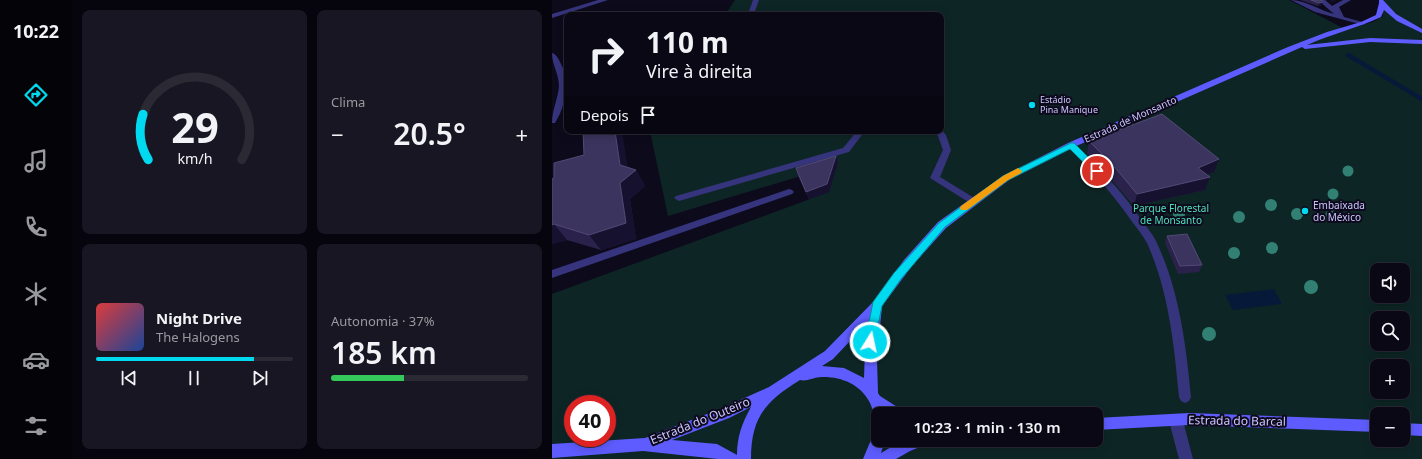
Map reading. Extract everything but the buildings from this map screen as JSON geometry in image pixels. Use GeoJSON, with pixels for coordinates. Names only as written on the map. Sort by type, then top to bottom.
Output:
{"type":"FeatureCollection","features":[{"type":"Feature","properties":{"kind":"street"},"geometry":{"type":"LineString","coordinates":[[565,12],[605,0]]}},
{"type":"Feature","properties":{"kind":"street"},"geometry":{"type":"LineString","coordinates":[[752,12],[756,0]]}},
{"type":"Feature","properties":{"kind":"street"},"geometry":{"type":"LineString","coordinates":[[1294,0],[1317,11],[1363,23]]}},
{"type":"Feature","properties":{"kind":"street"},"geometry":{"type":"LineString","coordinates":[[1321,0],[1342,18]]}},
{"type":"Feature","properties":{"kind":"street"},"geometry":{"type":"LineString","coordinates":[[1342,18],[1335,6],[1348,0]]}},
{"type":"Feature","properties":{"kind":"street"},"geometry":{"type":"LineString","coordinates":[[1382,2],[1401,20],[1422,31]]}},
{"type":"Feature","properties":{"kind":"street","name":"Estrada de Monsanto"},"geometry":{"type":"LineString","coordinates":[[744,459],[744,441],[748,426],[756,410],[766,398],[779,386],[828,355],[877,305],[908,263],[942,225],[973,201],[1006,178],[1071,145],[1291,48],[1379,16],[1382,2]]}},
{"type":"Feature","properties":{"kind":"street"},"geometry":{"type":"LineString","coordinates":[[552,16],[564,12]]}},
{"type":"Feature","properties":{"kind":"street","name":"Estrada de Monsanto"},"geometry":{"type":"LineString","coordinates":[[1291,48],[1370,40],[1422,42]]}},
{"type":"Feature","properties":{"kind":"street"},"geometry":{"type":"LineString","coordinates":[[552,54],[556,66],[563,76],[563,89],[553,118]]}},
{"type":"Feature","properties":{"kind":"street"},"geometry":{"type":"LineString","coordinates":[[679,198],[846,150],[859,134]]}},
{"type":"Feature","properties":{"kind":"street"},"geometry":{"type":"LineString","coordinates":[[941,134],[947,150],[935,178],[973,201]]}},
{"type":"Feature","properties":{"kind":"street"},"geometry":{"type":"LineString","coordinates":[[1071,145],[1106,180],[1126,204],[1151,241],[1167,285],[1179,336],[1185,397]]}},
{"type":"Feature","properties":{"kind":"street"},"geometry":{"type":"LineString","coordinates":[[552,274],[789,192]]}},
{"type":"Feature","properties":{"kind":"street","name":"Estrada de Monsanto"},"geometry":{"type":"LineString","coordinates":[[877,305],[870,342],[869,371],[878,407]]}},
{"type":"Feature","properties":{"kind":"street","name":"Estrada de Monsanto"},"geometry":{"type":"LineString","coordinates":[[793,378],[818,371],[842,373],[854,378],[864,385],[874,397]]}},
{"type":"Feature","properties":{"kind":"street","name":"Estrada do Outeiro"},"geometry":{"type":"LineString","coordinates":[[643,444],[724,414],[779,386]]}},
{"type":"Feature","properties":{"kind":"street"},"geometry":{"type":"LineString","coordinates":[[874,397],[888,407]]}},
{"type":"Feature","properties":{"kind":"street","name":"Estrada do Barcal"},"geometry":{"type":"LineString","coordinates":[[1103,424],[1197,420],[1370,426]]}},
{"type":"Feature","properties":{"kind":"street"},"geometry":{"type":"LineString","coordinates":[[1176,421],[1186,459]]}},
{"type":"Feature","properties":{"kind":"street"},"geometry":{"type":"LineString","coordinates":[[1410,429],[1422,430]]}},
{"type":"Feature","properties":{"kind":"street","name":"Estrada do Outeiro"},"geometry":{"type":"LineString","coordinates":[[552,451],[643,444],[717,451],[732,459]]}},
{"type":"Feature","properties":{"kind":"street"},"geometry":{"type":"LineString","coordinates":[[870,459],[876,447]]}},
{"type":"Feature","properties":{"kind":"street"},"geometry":{"type":"LineString","coordinates":[[883,459],[903,447]]}},
{"type":"Feature","properties":{"kind":"green space","name":"Parque Florestal de Monsanto"},"geometry":{"type":"Polygon","coordinates":[[[735,0],[1289,0],[1345,29],[1373,22],[1383,16],[1380,0],[1422,0],[1422,459],[552,459],[552,294],[829,192],[837,165],[668,216],[651,134],[944,134],[944,12],[727,12],[735,0]]]}},
{"type":"Feature","properties":{"kind":"water"},"geometry":{"type":"Polygon","coordinates":[[[1274,289],[1282,304],[1233,310],[1225,295],[1274,289]]]}},
{"type":"Feature","properties":{"kind":"waterway"},"geometry":{"type":"LineString","coordinates":[[1348,55],[1422,99]]}},
{"type":"Feature","properties":{"kind":"slow traffic"},"geometry":{"type":"LineString","coordinates":[[964,208],[1018,171]]}},
{"type":"Feature","properties":{"kind":"place","name":"Estádio Pina Manique"},"geometry":{"type":"Point","coordinates":[1032,105]}},
{"type":"Feature","properties":{"kind":"place","name":"Embaixada do México"},"geometry":{"type":"Point","coordinates":[1305,211]}},
{"type":"Feature","properties":{"kind":"route"},"geometry":{"type":"LineString","coordinates":[[870,342],[877,305],[898,276],[942,225],[973,201],[1006,178],[1071,145],[1097,171]]}}]}
